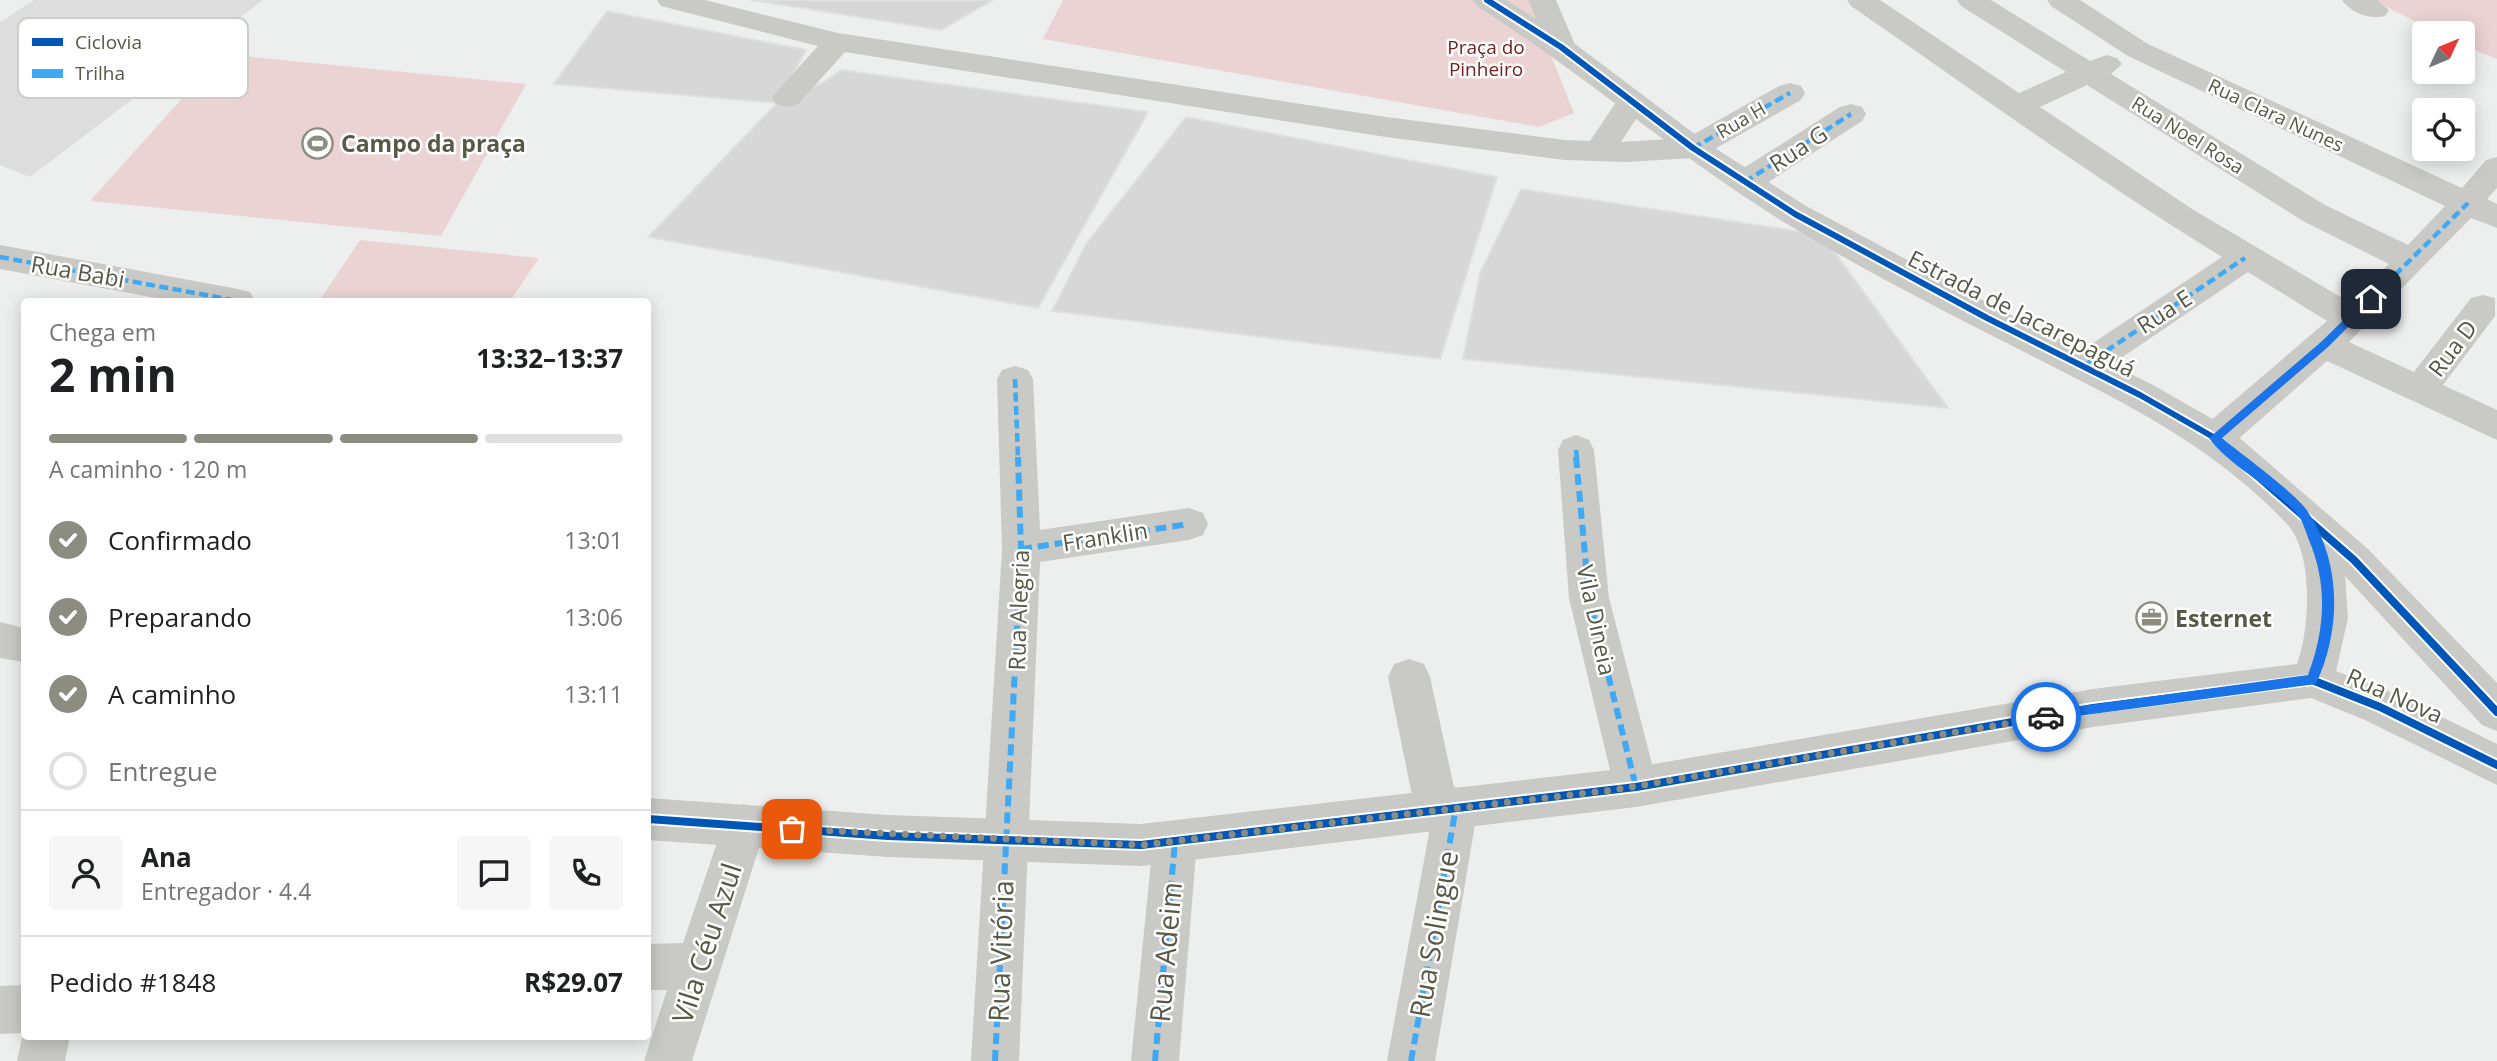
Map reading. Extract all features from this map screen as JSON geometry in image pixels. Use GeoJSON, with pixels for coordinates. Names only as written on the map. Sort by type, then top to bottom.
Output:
{"type":"FeatureCollection","features":[{"type":"Feature","properties":{"kind":"street"},"geometry":{"type":"LineString","coordinates":[[671,0],[838,43],[1385,127],[1564,150],[1693,148]]}},
{"type":"Feature","properties":{"kind":"street","name":"Estrada de Jacarepaguá"},"geometry":{"type":"LineString","coordinates":[[1487,0],[1561,47],[1693,148],[1843,242],[2084,366],[2214,438],[2303,513],[2415,622],[2497,712]]}},
{"type":"Feature","properties":{"kind":"street"},"geometry":{"type":"LineString","coordinates":[[1861,0],[2245,258],[2351,318]]}},
{"type":"Feature","properties":{"kind":"street","name":"Rua Noel Rosa"},"geometry":{"type":"LineString","coordinates":[[1971,0],[2314,213],[2410,260]]}},
{"type":"Feature","properties":{"kind":"street","name":"Rua Clara Nunes"},"geometry":{"type":"LineString","coordinates":[[2061,0],[2138,50],[2483,210]]}},
{"type":"Feature","properties":{"kind":"street"},"geometry":{"type":"LineString","coordinates":[[1550,1],[1561,47]]}},
{"type":"Feature","properties":{"kind":"street"},"geometry":{"type":"LineString","coordinates":[[787,97],[838,43]]}},
{"type":"Feature","properties":{"kind":"street"},"geometry":{"type":"LineString","coordinates":[[2016,106],[2138,50]]}},
{"type":"Feature","properties":{"kind":"street","name":"Rua H"},"geometry":{"type":"LineString","coordinates":[[1693,148],[1790,93]]}},
{"type":"Feature","properties":{"kind":"street"},"geometry":{"type":"LineString","coordinates":[[1598,151],[1632,102]]}},
{"type":"Feature","properties":{"kind":"street","name":"Rua G"},"geometry":{"type":"LineString","coordinates":[[1745,182],[1851,114]]}},
{"type":"Feature","properties":{"kind":"street"},"geometry":{"type":"LineString","coordinates":[[2214,438],[2324,345],[2410,260],[2483,210],[2497,167]]}},
{"type":"Feature","properties":{"kind":"street","name":"Rua Babi"},"geometry":{"type":"LineString","coordinates":[[0,257],[222,298]]}},
{"type":"Feature","properties":{"kind":"street","name":"Rua E"},"geometry":{"type":"LineString","coordinates":[[2084,366],[2245,258]]}},
{"type":"Feature","properties":{"kind":"street","name":"Rua D"},"geometry":{"type":"LineString","coordinates":[[2421,389],[2483,307]]}},
{"type":"Feature","properties":{"kind":"street"},"geometry":{"type":"LineString","coordinates":[[2324,345],[2497,426]]}},
{"type":"Feature","properties":{"kind":"street","name":"Rua Alegria"},"geometry":{"type":"LineString","coordinates":[[1004,841],[1021,549],[1015,379]]}},
{"type":"Feature","properties":{"kind":"street","name":"Vila Dineia"},"geometry":{"type":"LineString","coordinates":[[1576,450],[1583,555],[1589,598],[1636,787]]}},
{"type":"Feature","properties":{"kind":"street"},"geometry":{"type":"LineString","coordinates":[[2303,513],[2326,576],[2329,608],[2326,645],[2312,680]]}},
{"type":"Feature","properties":{"kind":"street","name":"Franklin"},"geometry":{"type":"LineString","coordinates":[[1021,549],[1189,524]]}},
{"type":"Feature","properties":{"kind":"street"},"geometry":{"type":"LineString","coordinates":[[0,640],[21,644]]}},
{"type":"Feature","properties":{"kind":"street"},"geometry":{"type":"LineString","coordinates":[[1409,677],[1446,808]]}},
{"type":"Feature","properties":{"kind":"street","name":"Rua Nova"},"geometry":{"type":"LineString","coordinates":[[651,819],[1004,841],[1142,845],[1636,787],[2093,708],[2312,680],[2402,718],[2497,765]]}},
{"type":"Feature","properties":{"kind":"street","name":"Rua Solingue"},"geometry":{"type":"LineString","coordinates":[[1411,1061],[1446,808]]}},
{"type":"Feature","properties":{"kind":"street","name":"Vila Céu Azul"},"geometry":{"type":"LineString","coordinates":[[668,1061],[744,825]]}},
{"type":"Feature","properties":{"kind":"street","name":"Rua Vitória"},"geometry":{"type":"LineString","coordinates":[[995,1061],[1004,841]]}},
{"type":"Feature","properties":{"kind":"street","name":"Rua Adeim"},"geometry":{"type":"LineString","coordinates":[[1155,1061],[1175,842]]}},
{"type":"Feature","properties":{"kind":"street"},"geometry":{"type":"LineString","coordinates":[[651,967],[698,966]]}},
{"type":"Feature","properties":{"kind":"street"},"geometry":{"type":"LineString","coordinates":[[0,1010],[21,1009]]}},
{"type":"Feature","properties":{"kind":"street"},"geometry":{"type":"LineString","coordinates":[[41,1061],[45,1040]]}},
{"type":"Feature","properties":{"kind":"shaded area"},"geometry":{"type":"Polygon","coordinates":[[[34,0],[263,0],[239,18],[18,18],[18,98],[134,98],[30,177],[0,165],[0,22],[34,0]]]}},
{"type":"Feature","properties":{"kind":"green space","name":"Praça do Pinheiro"},"geometry":{"type":"Polygon","coordinates":[[[1063,0],[1529,0],[1574,113],[1539,127],[1043,39],[1063,0]]]}},
{"type":"Feature","properties":{"kind":"green space"},"geometry":{"type":"Polygon","coordinates":[[[2374,0],[2497,0],[2497,59],[2475,50],[2475,21],[2414,21],[2374,0]]]}},
{"type":"Feature","properties":{"kind":"green space","name":"Campo da praça"},"geometry":{"type":"Polygon","coordinates":[[[248,57],[526,84],[441,236],[90,201],[182,98],[248,98],[248,57]]]}},
{"type":"Feature","properties":{"kind":"green space"},"geometry":{"type":"Polygon","coordinates":[[[360,240],[539,258],[512,298],[321,298],[360,240]]]}},
{"type":"Feature","properties":{"kind":"building"},"geometry":{"type":"Polygon","coordinates":[[[751,0],[993,0],[941,30],[751,0]]]}},
{"type":"Feature","properties":{"kind":"building"},"geometry":{"type":"Polygon","coordinates":[[[607,11],[806,50],[777,103],[554,84],[607,11]]]}},
{"type":"Feature","properties":{"kind":"building"},"geometry":{"type":"Polygon","coordinates":[[[841,70],[1148,112],[1038,308],[648,237],[777,103],[824,82],[841,70]]]}},
{"type":"Feature","properties":{"kind":"building"},"geometry":{"type":"Polygon","coordinates":[[[1186,117],[1497,177],[1440,359],[1052,311],[1086,244],[1186,117]]]}},
{"type":"Feature","properties":{"kind":"building"},"geometry":{"type":"Polygon","coordinates":[[[1521,189],[1822,235],[1948,408],[1463,359],[1480,273],[1521,189]]]}},
{"type":"Feature","properties":{"kind":"marked path"},"geometry":{"type":"LineString","coordinates":[[1693,148],[1790,93]]}},
{"type":"Feature","properties":{"kind":"marked path"},"geometry":{"type":"LineString","coordinates":[[1745,182],[1851,114]]}},
{"type":"Feature","properties":{"kind":"marked path"},"geometry":{"type":"LineString","coordinates":[[2215,438],[2324,345],[2468,203]]}},
{"type":"Feature","properties":{"kind":"marked path"},"geometry":{"type":"LineString","coordinates":[[0,257],[222,298]]}},
{"type":"Feature","properties":{"kind":"marked path"},"geometry":{"type":"LineString","coordinates":[[2084,366],[2245,258]]}},
{"type":"Feature","properties":{"kind":"marked path"},"geometry":{"type":"LineString","coordinates":[[995,1061],[1004,840],[1021,549],[1015,379]]}},
{"type":"Feature","properties":{"kind":"marked path"},"geometry":{"type":"LineString","coordinates":[[1576,450],[1583,555],[1589,598],[1636,787]]}},
{"type":"Feature","properties":{"kind":"marked path"},"geometry":{"type":"LineString","coordinates":[[1021,549],[1189,524]]}},
{"type":"Feature","properties":{"kind":"marked path"},"geometry":{"type":"LineString","coordinates":[[1411,1061],[1456,807]]}},
{"type":"Feature","properties":{"kind":"marked path"},"geometry":{"type":"LineString","coordinates":[[1155,1061],[1175,842]]}},
{"type":"Feature","properties":{"kind":"cycle path"},"geometry":{"type":"LineString","coordinates":[[1487,0],[1561,47],[1693,148],[1795,214],[1987,318],[2140,395],[2215,438],[2354,560],[2497,712]]}},
{"type":"Feature","properties":{"kind":"cycle path"},"geometry":{"type":"LineString","coordinates":[[651,819],[888,836],[1141,845],[1636,787],[2093,708],[2312,680],[2380,707],[2497,765]]}},
{"type":"Feature","properties":{"kind":"way so far"},"geometry":{"type":"LineString","coordinates":[[792,829],[888,836],[1142,845],[1231,837],[1456,807],[1543,800],[1636,787],[2046,717]]}},
{"type":"Feature","properties":{"kind":"place","name":"Campo da praça"},"geometry":{"type":"Point","coordinates":[318,143]}},
{"type":"Feature","properties":{"kind":"place","name":"Esternet"},"geometry":{"type":"Point","coordinates":[2152,618]}},
{"type":"Feature","properties":{"kind":"route"},"geometry":{"type":"LineString","coordinates":[[2046,717],[2093,708],[2312,680],[2326,645],[2329,608],[2326,576],[2317,544],[2303,513],[2214,438],[2324,345],[2371,299]]}}]}
